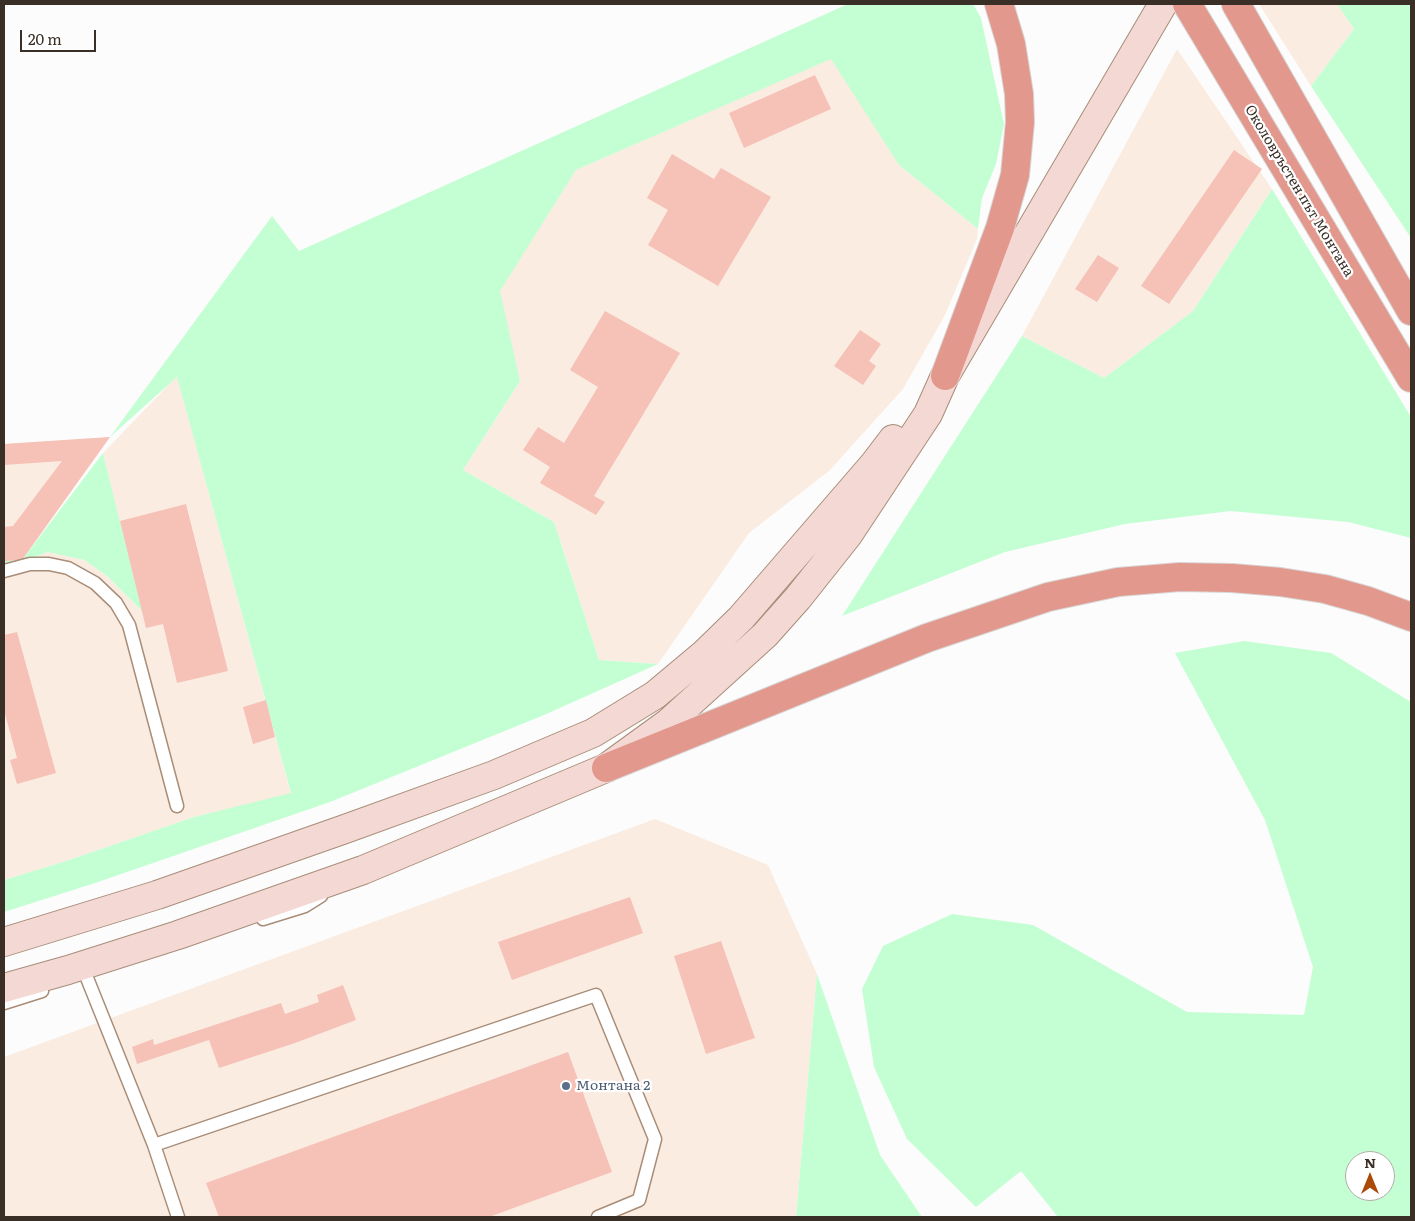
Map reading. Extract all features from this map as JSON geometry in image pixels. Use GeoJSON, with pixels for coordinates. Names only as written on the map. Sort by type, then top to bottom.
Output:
{"type":"FeatureCollection","features":[{"type":"Feature","properties":{"kind":"highway"},"geometry":{"type":"LineString","coordinates":[[945,376],[1000,228],[1014,175],[1020,122],[1019,94],[1011,44],[999,4]]}},
{"type":"Feature","properties":{"kind":"highway","name":"Околовръстен път Монтана"},"geometry":{"type":"LineString","coordinates":[[1187,4],[1411,378]]}},
{"type":"Feature","properties":{"kind":"highway"},"geometry":{"type":"LineString","coordinates":[[1239,9],[1411,311]]}},
{"type":"Feature","properties":{"kind":"highway"},"geometry":{"type":"LineString","coordinates":[[606,768],[927,638],[1048,598],[1118,582],[1180,577],[1232,578],[1280,582],[1325,589],[1368,601],[1411,618]]}},
{"type":"Feature","properties":{"kind":"main road"},"geometry":{"type":"LineString","coordinates":[[4,988],[178,935],[363,870],[606,768],[668,723],[765,635],[798,598],[848,535],[928,414],[945,376],[1163,4]]}},
{"type":"Feature","properties":{"kind":"main road"},"geometry":{"type":"LineString","coordinates":[[4,942],[158,895],[345,829],[494,775],[593,733],[655,695],[704,654],[741,618],[874,464],[914,412],[945,376]]}},
{"type":"Feature","properties":{"kind":"lane"},"geometry":{"type":"LineString","coordinates":[[4,571],[30,564],[49,564],[68,568],[95,583],[116,603],[129,625],[177,806]]}},
{"type":"Feature","properties":{"kind":"lane"},"geometry":{"type":"LineString","coordinates":[[248,924],[305,906],[363,870]]}},
{"type":"Feature","properties":{"kind":"lane"},"geometry":{"type":"LineString","coordinates":[[135,962],[210,937]]}},
{"type":"Feature","properties":{"kind":"lane"},"geometry":{"type":"LineString","coordinates":[[87,977],[154,1144],[178,1217]]}},
{"type":"Feature","properties":{"kind":"lane"},"geometry":{"type":"LineString","coordinates":[[4,1003],[50,989]]}},
{"type":"Feature","properties":{"kind":"lane"},"geometry":{"type":"LineString","coordinates":[[154,1144],[596,995],[655,1139],[639,1200],[598,1217]]}},
{"type":"Feature","properties":{"kind":"shaded area"},"geometry":{"type":"Polygon","coordinates":[[[1259,4],[1337,4],[1354,29],[1311,86],[1259,4]]]}},
{"type":"Feature","properties":{"kind":"shaded area"},"geometry":{"type":"Polygon","coordinates":[[[1177,49],[1272,189],[1193,311],[1104,378],[1022,336],[1177,49]]]}},
{"type":"Feature","properties":{"kind":"shaded area"},"geometry":{"type":"Polygon","coordinates":[[[832,58],[899,165],[978,229],[977,239],[945,315],[903,389],[829,471],[749,533],[658,664],[599,660],[554,522],[463,470],[520,381],[499,291],[576,170],[832,58]]]}},
{"type":"Feature","properties":{"kind":"shaded area"},"geometry":{"type":"Polygon","coordinates":[[[177,376],[291,794],[194,817],[4,880],[4,569],[48,552],[84,560],[107,576],[141,610],[103,453],[177,376]]]}},
{"type":"Feature","properties":{"kind":"shaded area"},"geometry":{"type":"Polygon","coordinates":[[[110,437],[22,560],[4,561],[4,444],[110,437]]]}},
{"type":"Feature","properties":{"kind":"shaded area"},"geometry":{"type":"Polygon","coordinates":[[[655,819],[768,865],[817,974],[796,1217],[4,1217],[4,1057],[655,819]]]}},
{"type":"Feature","properties":{"kind":"green space"},"geometry":{"type":"Polygon","coordinates":[[[848,4],[973,4],[981,18],[1004,124],[996,164],[982,198],[978,229],[899,165],[831,59],[576,170],[500,291],[520,381],[463,470],[554,522],[599,660],[658,664],[544,715],[330,802],[95,883],[4,912],[4,880],[194,817],[291,793],[177,377],[110,437],[272,216],[299,251],[848,4]]]}},
{"type":"Feature","properties":{"kind":"green space"},"geometry":{"type":"Polygon","coordinates":[[[1337,4],[1411,4],[1411,238],[1311,86],[1354,29],[1337,4]]]}},
{"type":"Feature","properties":{"kind":"green space"},"geometry":{"type":"Polygon","coordinates":[[[1272,189],[1411,417],[1411,538],[1348,522],[1231,511],[1125,524],[1005,552],[842,616],[1022,336],[1104,378],[1193,311],[1272,189]]]}},
{"type":"Feature","properties":{"kind":"green space"},"geometry":{"type":"Polygon","coordinates":[[[103,453],[142,611],[107,576],[84,560],[48,552],[4,569],[4,561],[22,560],[103,453]]]}},
{"type":"Feature","properties":{"kind":"green space"},"geometry":{"type":"Polygon","coordinates":[[[1244,641],[1331,653],[1411,702],[1411,1217],[1058,1217],[1021,1171],[976,1207],[907,1139],[874,1067],[862,989],[883,946],[952,914],[1033,925],[1187,1012],[1304,1015],[1313,967],[1265,820],[1175,653],[1244,641]]]}},
{"type":"Feature","properties":{"kind":"green space"},"geometry":{"type":"Polygon","coordinates":[[[817,974],[880,1155],[922,1217],[796,1217],[817,974]]]}},
{"type":"Feature","properties":{"kind":"building"},"geometry":{"type":"Polygon","coordinates":[[[815,75],[831,109],[744,148],[729,113],[815,75]]]}},
{"type":"Feature","properties":{"kind":"building"},"geometry":{"type":"Polygon","coordinates":[[[1234,150],[1262,169],[1169,304],[1141,286],[1234,150]]]}},
{"type":"Feature","properties":{"kind":"building"},"geometry":{"type":"Polygon","coordinates":[[[672,154],[714,179],[721,168],[771,197],[718,286],[648,245],[668,210],[647,198],[672,154]]]}},
{"type":"Feature","properties":{"kind":"building"},"geometry":{"type":"Polygon","coordinates":[[[1098,255],[1119,268],[1097,302],[1075,289],[1098,255]]]}},
{"type":"Feature","properties":{"kind":"building"},"geometry":{"type":"Polygon","coordinates":[[[605,311],[680,353],[594,496],[605,502],[596,515],[540,483],[550,467],[523,450],[538,427],[564,443],[598,387],[570,370],[605,311]]]}},
{"type":"Feature","properties":{"kind":"building"},"geometry":{"type":"Polygon","coordinates":[[[860,330],[881,344],[869,361],[876,366],[863,385],[834,366],[860,330]]]}},
{"type":"Feature","properties":{"kind":"building"},"geometry":{"type":"Polygon","coordinates":[[[110,437],[22,560],[4,561],[4,527],[13,526],[62,461],[4,465],[4,444],[110,437]]]}},
{"type":"Feature","properties":{"kind":"building"},"geometry":{"type":"Polygon","coordinates":[[[186,504],[228,671],[177,683],[163,624],[146,628],[120,521],[186,504]]]}},
{"type":"Feature","properties":{"kind":"building"},"geometry":{"type":"Polygon","coordinates":[[[17,632],[56,773],[17,784],[10,760],[17,758],[4,710],[4,635],[17,632]]]}},
{"type":"Feature","properties":{"kind":"building"},"geometry":{"type":"Polygon","coordinates":[[[266,700],[275,737],[253,744],[243,707],[266,700]]]}},
{"type":"Feature","properties":{"kind":"building"},"geometry":{"type":"Polygon","coordinates":[[[630,897],[643,933],[512,980],[498,942],[630,897]]]}},
{"type":"Feature","properties":{"kind":"building"},"geometry":{"type":"Polygon","coordinates":[[[721,941],[755,1038],[706,1054],[674,956],[721,941]]]}},
{"type":"Feature","properties":{"kind":"building"},"geometry":{"type":"Polygon","coordinates":[[[343,985],[356,1020],[295,1043],[219,1068],[209,1040],[137,1064],[132,1047],[153,1039],[154,1045],[281,1003],[285,1014],[319,1002],[317,995],[343,985]]]}},
{"type":"Feature","properties":{"kind":"building"},"geometry":{"type":"Polygon","coordinates":[[[568,1052],[612,1172],[489,1217],[219,1217],[206,1183],[568,1052]]]}},
{"type":"Feature","properties":{"kind":"place","name":"Монтана 2"},"geometry":{"type":"Point","coordinates":[566,1086]}}]}
